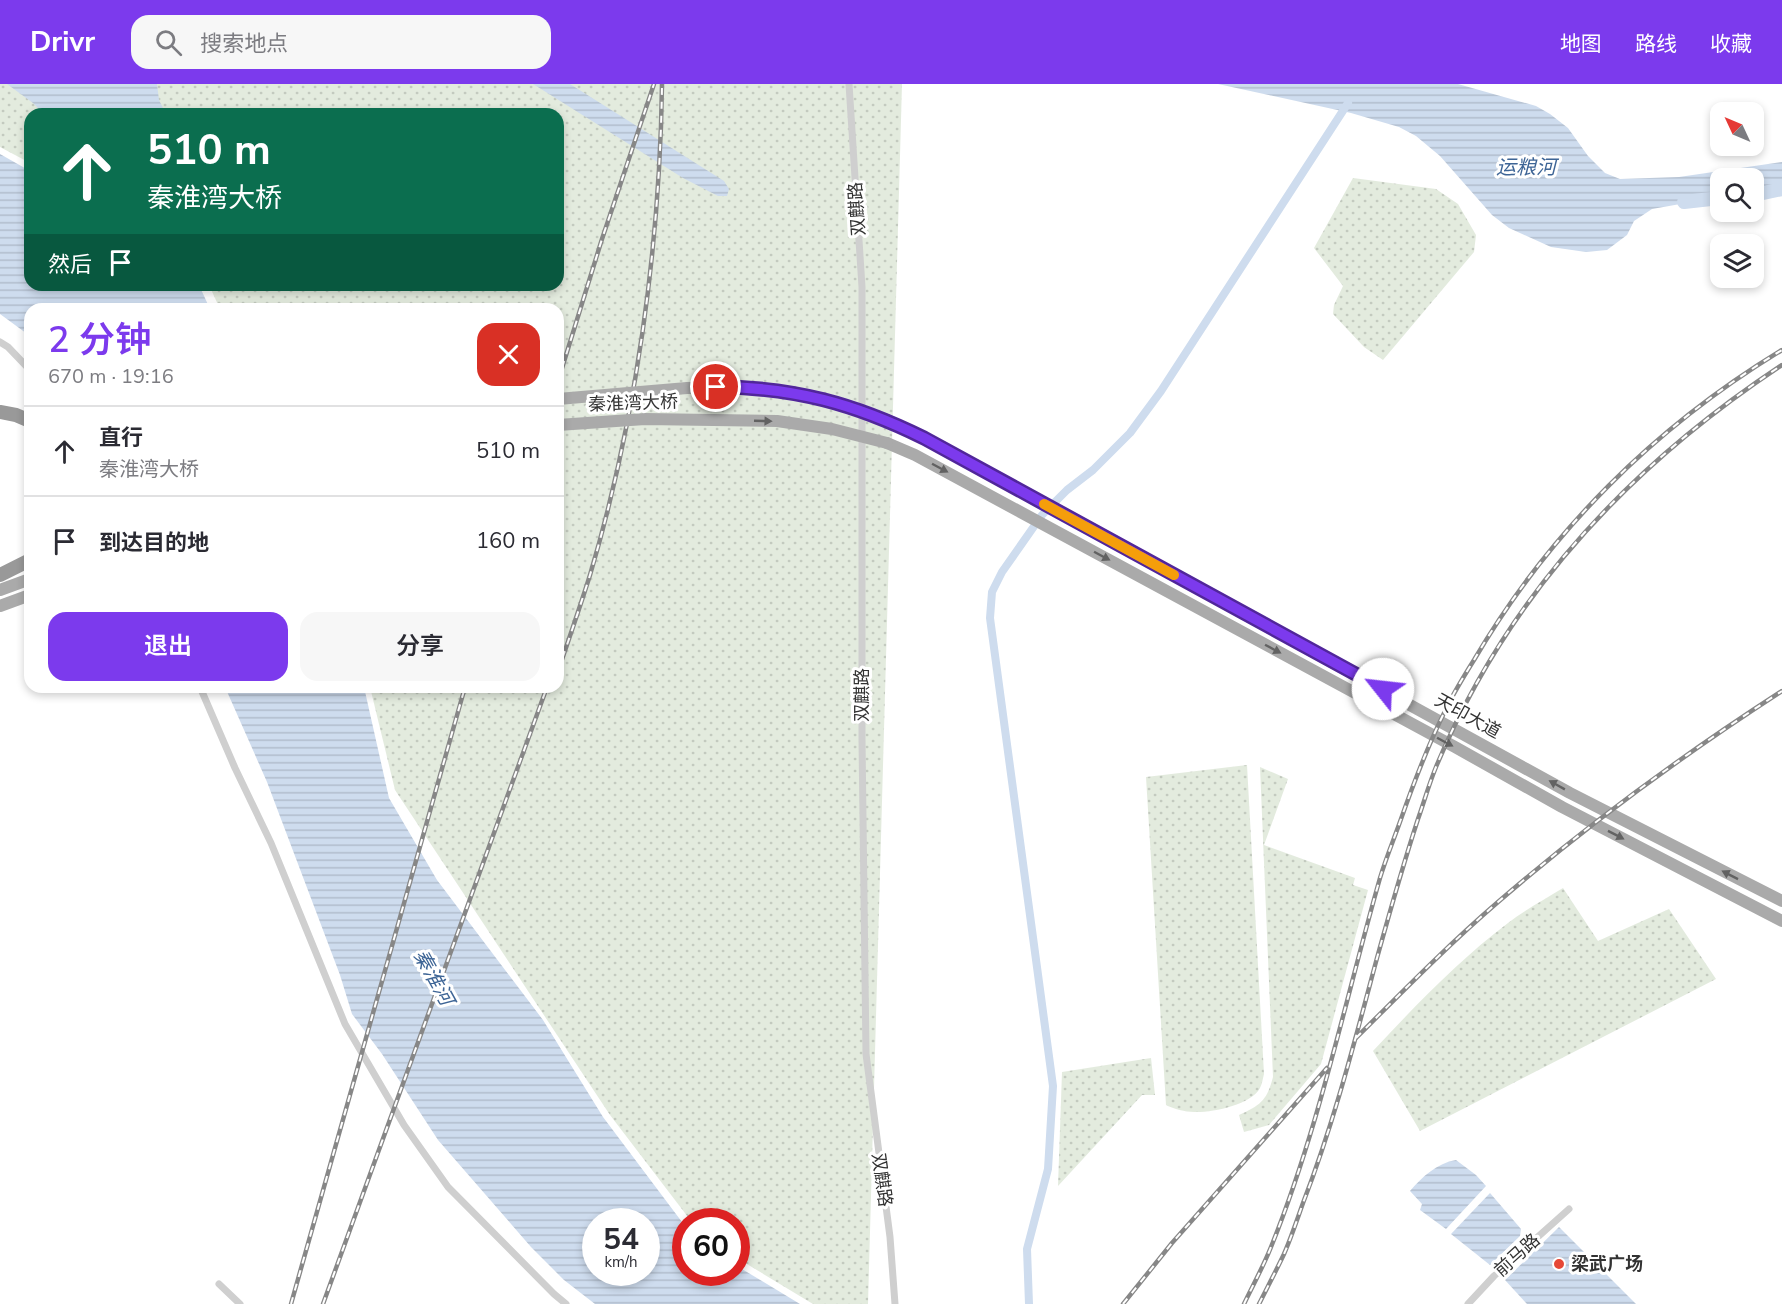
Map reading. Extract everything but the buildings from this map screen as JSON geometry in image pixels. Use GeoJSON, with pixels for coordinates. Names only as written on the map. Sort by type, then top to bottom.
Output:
{"type":"FeatureCollection","features":[{"type":"Feature","properties":{"kind":"highway"},"geometry":{"type":"LineString","coordinates":[[0,412],[24,418]]}},
{"type":"Feature","properties":{"kind":"highway"},"geometry":{"type":"LineString","coordinates":[[0,575],[24,563]]}},
{"type":"Feature","properties":{"kind":"main road","name":"秦淮湾大桥"},"geometry":{"type":"LineString","coordinates":[[564,398],[687,388],[762,388],[814,397],[887,420]]}},
{"type":"Feature","properties":{"kind":"main road","name":"秦淮湾大桥"},"geometry":{"type":"LineString","coordinates":[[564,425],[645,419],[777,421],[832,429],[887,443]]}},
{"type":"Feature","properties":{"kind":"main road","name":"天印大道"},"geometry":{"type":"LineString","coordinates":[[887,420],[924,438],[1570,793],[1782,901]]}},
{"type":"Feature","properties":{"kind":"main road","name":"天印大道"},"geometry":{"type":"LineString","coordinates":[[887,443],[915,455],[1562,807],[1782,921]]}},
{"type":"Feature","properties":{"kind":"main road"},"geometry":{"type":"LineString","coordinates":[[0,590],[24,581]]}},
{"type":"Feature","properties":{"kind":"main road"},"geometry":{"type":"LineString","coordinates":[[0,606],[24,598]]}},
{"type":"Feature","properties":{"kind":"street","name":"双麒路"},"geometry":{"type":"LineString","coordinates":[[849,84],[862,287],[862,739],[866,1054],[890,1237],[895,1304]]}},
{"type":"Feature","properties":{"kind":"street"},"geometry":{"type":"LineString","coordinates":[[0,342],[24,364]]}},
{"type":"Feature","properties":{"kind":"street"},"geometry":{"type":"LineString","coordinates":[[203,693],[271,843],[345,1024],[404,1125],[448,1187],[566,1304]]}},
{"type":"Feature","properties":{"kind":"street","name":"前马路"},"geometry":{"type":"LineString","coordinates":[[1468,1304],[1494,1276],[1569,1209]]}},
{"type":"Feature","properties":{"kind":"street"},"geometry":{"type":"LineString","coordinates":[[219,1284],[240,1304]]}},
{"type":"Feature","properties":{"kind":"shaded area"},"geometry":{"type":"Polygon","coordinates":[[[0,84],[902,84],[868,1304],[813,1304],[750,1266],[750,1208],[681,1208],[610,1115],[395,790],[371,693],[564,693],[564,303],[217,303],[212,291],[564,291],[564,108],[24,108],[24,160],[0,147],[0,84]]]}},
{"type":"Feature","properties":{"kind":"shaded area"},"geometry":{"type":"Polygon","coordinates":[[[1353,178],[1436,189],[1458,204],[1476,235],[1474,252],[1383,360],[1364,347],[1333,314],[1334,305],[1343,286],[1314,248],[1353,178]]]}},
{"type":"Feature","properties":{"kind":"shaded area"},"geometry":{"type":"Polygon","coordinates":[[[1247,765],[1264,1074],[1261,1086],[1255,1094],[1240,1103],[1210,1111],[1183,1111],[1166,1105],[1146,777],[1247,765]]]}},
{"type":"Feature","properties":{"kind":"shaded area"},"geometry":{"type":"Polygon","coordinates":[[[1260,767],[1288,779],[1264,845],[1355,878],[1353,885],[1368,890],[1321,1064],[1269,1125],[1244,1132],[1239,1115],[1262,1101],[1273,1077],[1260,767]]]}},
{"type":"Feature","properties":{"kind":"shaded area"},"geometry":{"type":"Polygon","coordinates":[[[1563,888],[1598,941],[1669,909],[1716,979],[1420,1131],[1373,1051],[1421,1000],[1472,952],[1515,918],[1563,888]]]}},
{"type":"Feature","properties":{"kind":"shaded area"},"geometry":{"type":"Polygon","coordinates":[[[1151,1058],[1155,1095],[1142,1095],[1058,1186],[1062,1072],[1151,1058]]]}},
{"type":"Feature","properties":{"kind":"water"},"geometry":{"type":"Polygon","coordinates":[[[7,84],[157,84],[159,100],[163,108],[38,108],[7,84]]]}},
{"type":"Feature","properties":{"kind":"water"},"geometry":{"type":"Polygon","coordinates":[[[533,84],[570,84],[724,181],[729,189],[727,196],[718,196],[683,178],[533,84]]]}},
{"type":"Feature","properties":{"kind":"water","name":"运粮河"},"geometry":{"type":"Polygon","coordinates":[[[1218,84],[1458,84],[1536,106],[1550,114],[1568,128],[1588,156],[1605,173],[1620,179],[1679,177],[1710,172],[1710,199],[1652,209],[1634,221],[1627,235],[1607,250],[1586,252],[1551,247],[1509,228],[1492,215],[1440,156],[1416,136],[1399,127],[1351,113],[1218,84]]]}},
{"type":"Feature","properties":{"kind":"water"},"geometry":{"type":"Polygon","coordinates":[[[0,154],[24,168],[24,291],[202,291],[207,303],[24,303],[24,332],[0,314],[0,154]]]}},
{"type":"Feature","properties":{"kind":"water","name":"运粮河"},"geometry":{"type":"Polygon","coordinates":[[[1782,162],[1782,188],[1764,191],[1764,168],[1741,168],[1782,162]]]}},
{"type":"Feature","properties":{"kind":"water","name":"秦淮河"},"geometry":{"type":"Polygon","coordinates":[[[228,693],[365,693],[389,798],[437,880],[543,1020],[603,1117],[672,1209],[672,1286],[750,1286],[750,1274],[800,1304],[595,1304],[564,1280],[531,1247],[438,1140],[382,1054],[352,1014],[340,975],[267,782],[228,693]]]}},
{"type":"Feature","properties":{"kind":"water"},"geometry":{"type":"Polygon","coordinates":[[[1456,1160],[1486,1186],[1446,1229],[1420,1210],[1422,1204],[1410,1191],[1430,1171],[1456,1160]]]}},
{"type":"Feature","properties":{"kind":"water"},"geometry":{"type":"Polygon","coordinates":[[[1490,1193],[1521,1229],[1520,1236],[1490,1265],[1451,1234],[1490,1193]]]}},
{"type":"Feature","properties":{"kind":"water","name":"梁武广场"},"geometry":{"type":"Polygon","coordinates":[[[1559,1227],[1636,1304],[1527,1304],[1505,1280],[1559,1227]]]}},
{"type":"Feature","properties":{"kind":"waterway"},"geometry":{"type":"LineString","coordinates":[[1029,1304],[1027,1249],[1048,1169],[1053,1086],[990,618],[992,592],[1002,572],[1042,515],[1067,490],[1093,470],[1130,433],[1161,391],[1348,103]]}},
{"type":"Feature","properties":{"kind":"waterway"},"geometry":{"type":"LineString","coordinates":[[1764,193],[1782,189]]}},
{"type":"Feature","properties":{"kind":"waterway"},"geometry":{"type":"LineString","coordinates":[[1684,202],[1710,199]]}},
{"type":"Feature","properties":{"kind":"railway"},"geometry":{"type":"LineString","coordinates":[[564,362],[654,84]]}},
{"type":"Feature","properties":{"kind":"railway"},"geometry":{"type":"LineString","coordinates":[[564,653],[590,575],[606,516],[632,394],[650,270],[656,207],[662,84]]}},
{"type":"Feature","properties":{"kind":"railway"},"geometry":{"type":"LineString","coordinates":[[1244,1304],[1271,1247],[1303,1156],[1385,863],[1422,764],[1456,690],[1504,613],[1536,568],[1608,486],[1691,413],[1735,380],[1782,350]]}},
{"type":"Feature","properties":{"kind":"railway"},"geometry":{"type":"LineString","coordinates":[[1259,1304],[1287,1248],[1325,1142],[1418,819],[1436,767],[1465,705],[1498,646],[1536,591],[1578,540],[1624,491],[1673,446],[1726,404],[1782,365]]}},
{"type":"Feature","properties":{"kind":"railway"},"geometry":{"type":"LineString","coordinates":[[1356,1038],[1461,935],[1532,873],[1636,792],[1708,740],[1782,691]]}},
{"type":"Feature","properties":{"kind":"railway"},"geometry":{"type":"LineString","coordinates":[[291,1304],[463,693]]}},
{"type":"Feature","properties":{"kind":"railway"},"geometry":{"type":"LineString","coordinates":[[323,1304],[545,693]]}},
{"type":"Feature","properties":{"kind":"railway"},"geometry":{"type":"LineString","coordinates":[[1123,1304],[1172,1243],[1327,1068]]}},
{"type":"Feature","properties":{"kind":"slow traffic"},"geometry":{"type":"LineString","coordinates":[[1044,504],[1174,575]]}},
{"type":"Feature","properties":{"kind":"place","name":"梁武广场"},"geometry":{"type":"Point","coordinates":[1559,1264]}},
{"type":"Feature","properties":{"kind":"route"},"geometry":{"type":"LineString","coordinates":[[716,387],[762,388],[814,397],[887,420],[924,438],[1383,689]]}}]}
